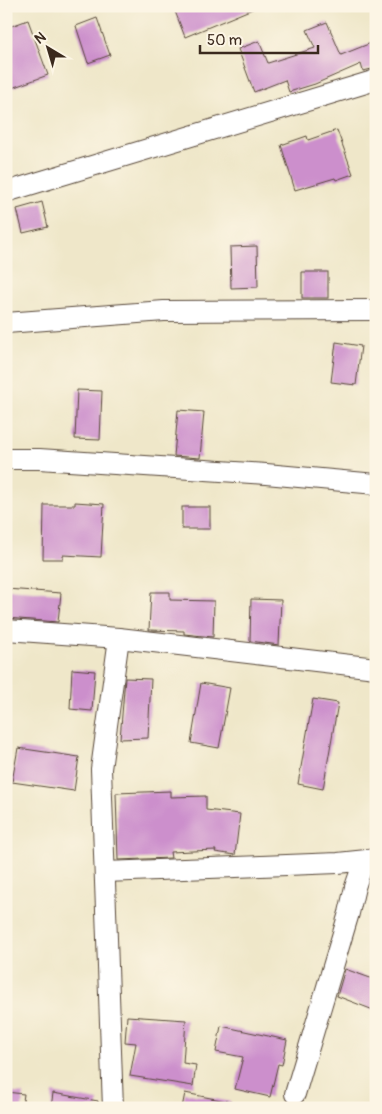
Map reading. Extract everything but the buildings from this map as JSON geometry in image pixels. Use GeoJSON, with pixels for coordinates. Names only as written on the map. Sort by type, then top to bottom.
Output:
{"type":"FeatureCollection","features":[{"type":"Feature","properties":{"kind":"street"},"geometry":{"type":"LineString","coordinates":[[6,192],[376,80]]}},
{"type":"Feature","properties":{"kind":"street"},"geometry":{"type":"LineString","coordinates":[[6,323],[164,311],[376,310]]}},
{"type":"Feature","properties":{"kind":"street"},"geometry":{"type":"LineString","coordinates":[[6,458],[266,474],[376,484]]}},
{"type":"Feature","properties":{"kind":"street"},"geometry":{"type":"LineString","coordinates":[[6,630],[119,638],[376,668]]}},
{"type":"Feature","properties":{"kind":"street"},"geometry":{"type":"LineString","coordinates":[[113,1108],[101,769],[119,638]]}},
{"type":"Feature","properties":{"kind":"street"},"geometry":{"type":"LineString","coordinates":[[105,872],[338,863],[370,860]]}},
{"type":"Feature","properties":{"kind":"street"},"geometry":{"type":"LineString","coordinates":[[295,1094],[355,887],[370,860]]}},
{"type":"Feature","properties":{"kind":"street"},"geometry":{"type":"LineString","coordinates":[[338,863],[355,887]]}}]}
